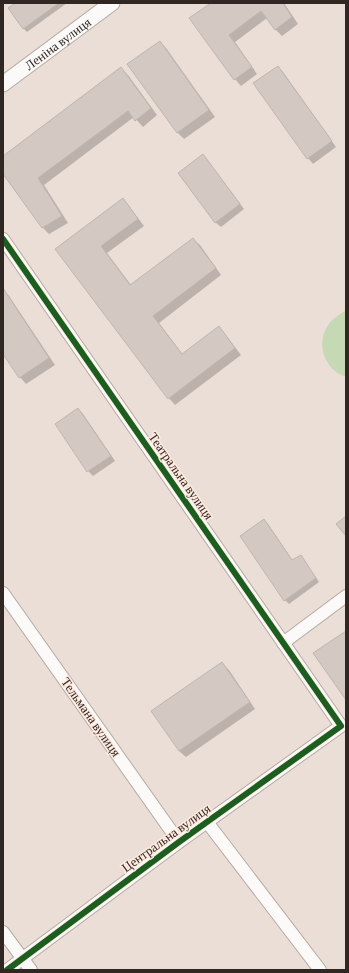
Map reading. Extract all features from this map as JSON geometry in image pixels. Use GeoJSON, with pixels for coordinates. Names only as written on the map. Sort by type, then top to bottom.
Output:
{"type":"FeatureCollection","features":[{"type":"Feature","properties":{"kind":"street","name":"Леніна вулиця"},"geometry":{"type":"LineString","coordinates":[[3,84],[112,3]]}},
{"type":"Feature","properties":{"kind":"street","name":"Театральна вулиця"},"geometry":{"type":"LineString","coordinates":[[3,239],[341,726]]}},
{"type":"Feature","properties":{"kind":"street","name":"Тельмана вулиця"},"geometry":{"type":"LineString","coordinates":[[3,593],[179,842]]}},
{"type":"Feature","properties":{"kind":"street"},"geometry":{"type":"LineString","coordinates":[[283,643],[346,596]]}},
{"type":"Feature","properties":{"kind":"street","name":"Центральна вулиця"},"geometry":{"type":"LineString","coordinates":[[7,970],[179,842],[341,726]]}},
{"type":"Feature","properties":{"kind":"street"},"geometry":{"type":"LineString","coordinates":[[207,822],[320,970]]}},
{"type":"Feature","properties":{"kind":"street"},"geometry":{"type":"LineString","coordinates":[[3,932],[31,970]]}},
{"type":"Feature","properties":{"kind":"green space"},"geometry":{"type":"Polygon","coordinates":[[[346,310],[346,377],[337,373],[330,366],[324,355],[322,342],[323,336],[329,324],[346,310]]]}},
{"type":"Feature","properties":{"kind":"building"},"geometry":{"type":"Polygon","coordinates":[[[15,3],[59,3],[23,29],[8,8],[15,3]]]}},
{"type":"Feature","properties":{"kind":"building"},"geometry":{"type":"Polygon","coordinates":[[[211,3],[283,3],[292,17],[275,30],[261,11],[229,35],[252,67],[234,80],[189,18],[211,3]]]}},
{"type":"Feature","properties":{"kind":"building"},"geometry":{"type":"Polygon","coordinates":[[[160,41],[209,110],[177,133],[127,64],[160,41]]]}},
{"type":"Feature","properties":{"kind":"building"},"geometry":{"type":"Polygon","coordinates":[[[278,66],[332,141],[307,159],[253,83],[278,66]]]}},
{"type":"Feature","properties":{"kind":"building"},"geometry":{"type":"Polygon","coordinates":[[[121,67],[151,108],[135,121],[128,111],[38,178],[62,216],[42,228],[3,174],[3,156],[121,67]]]}},
{"type":"Feature","properties":{"kind":"building"},"geometry":{"type":"Polygon","coordinates":[[[203,154],[240,204],[215,223],[178,173],[203,154]]]}},
{"type":"Feature","properties":{"kind":"building"},"geometry":{"type":"Polygon","coordinates":[[[123,198],[138,219],[101,246],[130,285],[193,238],[216,268],[153,316],[182,354],[219,326],[235,348],[168,399],[55,249],[123,198]]]}},
{"type":"Feature","properties":{"kind":"building"},"geometry":{"type":"Polygon","coordinates":[[[3,288],[49,358],[19,378],[3,354],[3,288]]]}},
{"type":"Feature","properties":{"kind":"building"},"geometry":{"type":"Polygon","coordinates":[[[78,408],[111,456],[87,472],[55,424],[78,408]]]}},
{"type":"Feature","properties":{"kind":"building"},"geometry":{"type":"Polygon","coordinates":[[[346,516],[346,536],[336,524],[346,516]]]}},
{"type":"Feature","properties":{"kind":"building"},"geometry":{"type":"Polygon","coordinates":[[[264,519],[292,560],[301,555],[316,578],[284,601],[240,536],[264,519]]]}},
{"type":"Feature","properties":{"kind":"building"},"geometry":{"type":"Polygon","coordinates":[[[346,631],[346,700],[313,653],[346,631]]]}},
{"type":"Feature","properties":{"kind":"building"},"geometry":{"type":"Polygon","coordinates":[[[222,662],[250,702],[179,751],[151,711],[222,662]]]}},
{"type":"Feature","properties":{"kind":"cycle path"},"geometry":{"type":"LineString","coordinates":[[3,239],[341,726],[179,842],[7,970]]}}]}
